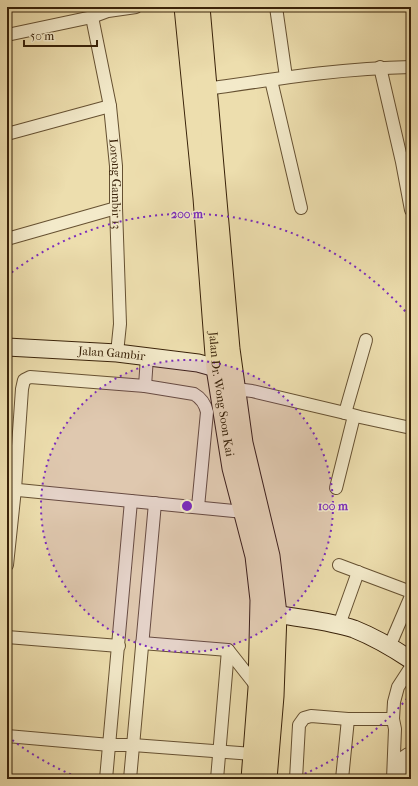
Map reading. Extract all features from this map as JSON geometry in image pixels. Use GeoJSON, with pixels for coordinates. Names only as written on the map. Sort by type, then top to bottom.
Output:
{"type":"FeatureCollection","features":[{"type":"Feature","properties":{"kind":"main road","name":"Jalan Dr. Wong Soon Kai"},"geometry":{"type":"LineString","coordinates":[[184,7],[203,198],[216,368],[232,468],[255,556],[260,600],[258,688],[251,779]]}},
{"type":"Feature","properties":{"kind":"main road","name":"Jalan Dr. Wong Soon Kai"},"geometry":{"type":"LineString","coordinates":[[200,7],[230,349],[243,443],[270,556],[277,614],[274,696],[267,779]]}},
{"type":"Feature","properties":{"kind":"street"},"geometry":{"type":"LineString","coordinates":[[7,36],[92,17],[108,9],[136,7]]}},
{"type":"Feature","properties":{"kind":"street"},"geometry":{"type":"LineString","coordinates":[[276,7],[286,77]]}},
{"type":"Feature","properties":{"kind":"street","name":"Lorong Gambir 13"},"geometry":{"type":"LineString","coordinates":[[92,17],[110,106],[116,166],[120,324],[118,348]]}},
{"type":"Feature","properties":{"kind":"street"},"geometry":{"type":"LineString","coordinates":[[207,89],[286,77],[380,67],[411,67]]}},
{"type":"Feature","properties":{"kind":"street"},"geometry":{"type":"LineString","coordinates":[[380,67],[407,162],[411,210]]}},
{"type":"Feature","properties":{"kind":"street"},"geometry":{"type":"LineString","coordinates":[[271,80],[301,208]]}},
{"type":"Feature","properties":{"kind":"street"},"geometry":{"type":"LineString","coordinates":[[7,134],[110,106]]}},
{"type":"Feature","properties":{"kind":"street"},"geometry":{"type":"LineString","coordinates":[[7,239],[116,208]]}},
{"type":"Feature","properties":{"kind":"street"},"geometry":{"type":"LineString","coordinates":[[336,488],[366,340]]}},
{"type":"Feature","properties":{"kind":"street","name":"Jalan Gambir"},"geometry":{"type":"LineString","coordinates":[[7,347],[118,348],[147,357],[198,363],[216,368]]}},
{"type":"Feature","properties":{"kind":"street"},"geometry":{"type":"LineString","coordinates":[[144,386],[147,357]]}},
{"type":"Feature","properties":{"kind":"street"},"geometry":{"type":"LineString","coordinates":[[7,566],[11,489],[22,389],[23,383],[27,378],[35,377],[144,386],[194,394],[202,400],[206,406],[207,412],[198,508]]}},
{"type":"Feature","properties":{"kind":"street"},"geometry":{"type":"LineString","coordinates":[[236,389],[252,391],[411,428]]}},
{"type":"Feature","properties":{"kind":"street"},"geometry":{"type":"LineString","coordinates":[[11,489],[244,512]]}},
{"type":"Feature","properties":{"kind":"street"},"geometry":{"type":"LineString","coordinates":[[106,779],[131,501]]}},
{"type":"Feature","properties":{"kind":"street"},"geometry":{"type":"LineString","coordinates":[[130,779],[155,503]]}},
{"type":"Feature","properties":{"kind":"street"},"geometry":{"type":"LineString","coordinates":[[339,565],[411,592]]}},
{"type":"Feature","properties":{"kind":"street"},"geometry":{"type":"LineString","coordinates":[[339,625],[358,572]]}},
{"type":"Feature","properties":{"kind":"street"},"geometry":{"type":"LineString","coordinates":[[390,645],[411,596]]}},
{"type":"Feature","properties":{"kind":"street"},"geometry":{"type":"LineString","coordinates":[[277,614],[339,625],[354,630],[390,645],[411,660]]}},
{"type":"Feature","properties":{"kind":"street"},"geometry":{"type":"LineString","coordinates":[[7,637],[118,646]]}},
{"type":"Feature","properties":{"kind":"street"},"geometry":{"type":"LineString","coordinates":[[142,643],[228,650],[258,688]]}},
{"type":"Feature","properties":{"kind":"street"},"geometry":{"type":"LineString","coordinates":[[217,779],[228,650]]}},
{"type":"Feature","properties":{"kind":"street"},"geometry":{"type":"LineString","coordinates":[[393,779],[395,729],[393,719],[394,702],[398,688],[411,667]]}},
{"type":"Feature","properties":{"kind":"street"},"geometry":{"type":"LineString","coordinates":[[296,779],[299,726],[304,718],[311,716],[348,719],[393,719]]}},
{"type":"Feature","properties":{"kind":"street"},"geometry":{"type":"LineString","coordinates":[[342,779],[348,719]]}},
{"type":"Feature","properties":{"kind":"street"},"geometry":{"type":"LineString","coordinates":[[7,736],[110,745],[253,754]]}},
{"type":"Feature","properties":{"kind":"street"},"geometry":{"type":"LineString","coordinates":[[400,779],[400,764],[402,759],[405,755],[411,753]]}}]}
